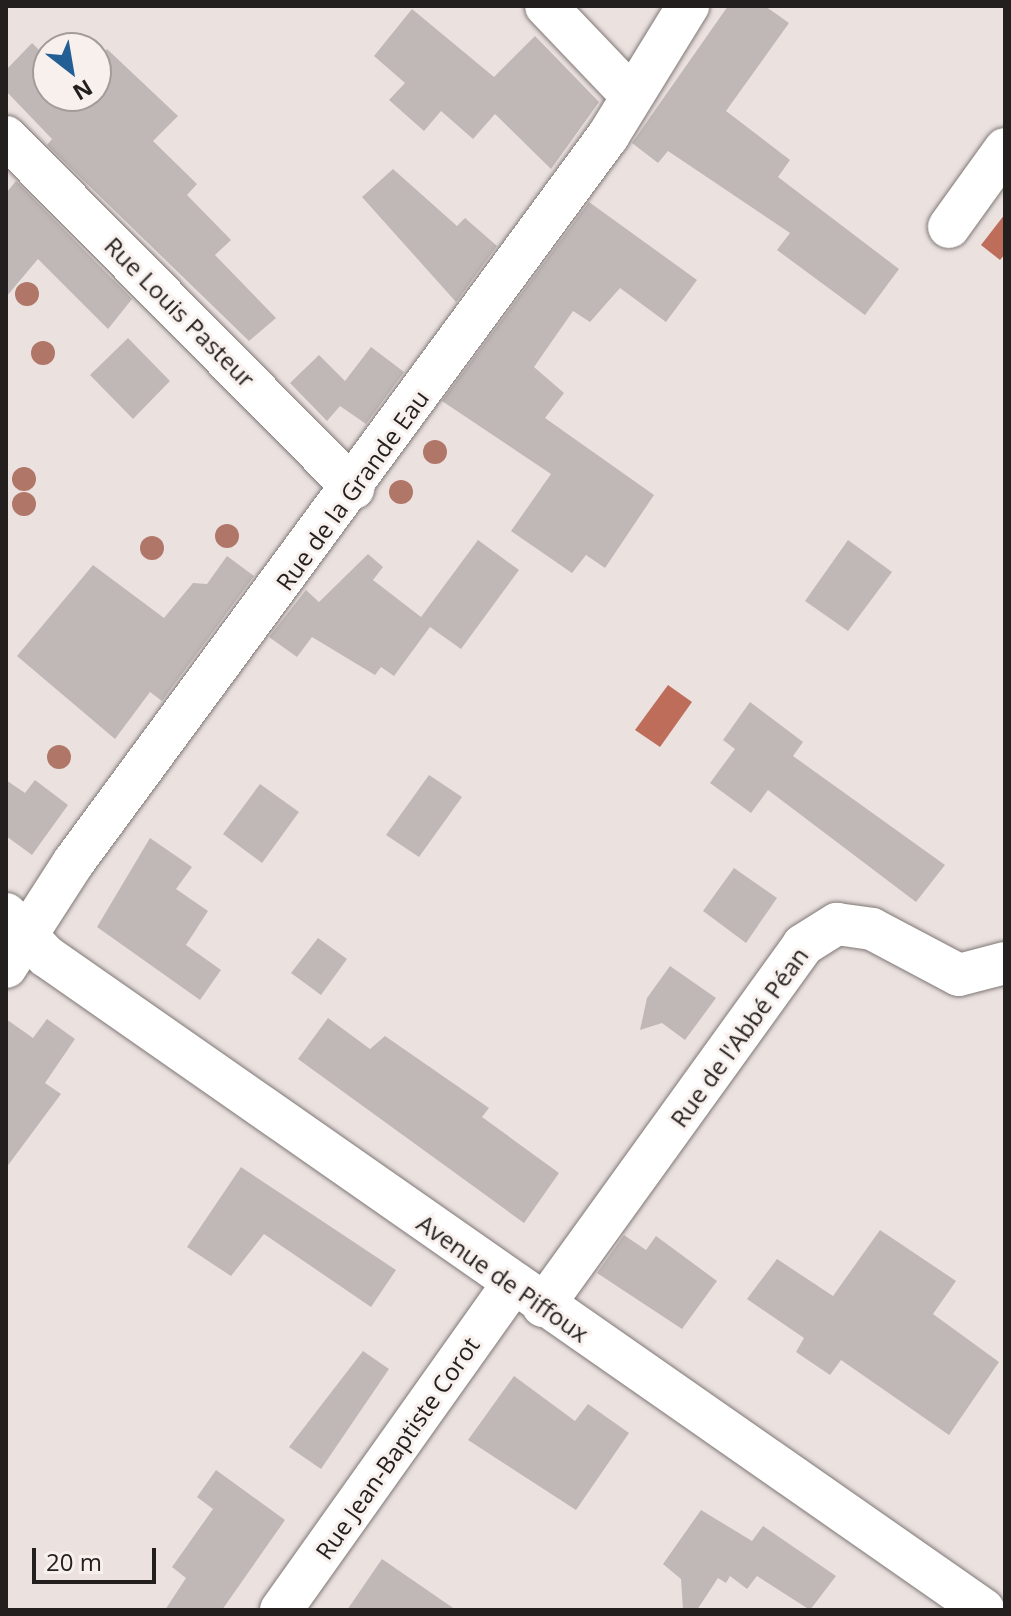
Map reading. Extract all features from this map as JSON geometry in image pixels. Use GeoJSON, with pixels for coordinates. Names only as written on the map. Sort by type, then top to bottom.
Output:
{"type":"FeatureCollection","features":[{"type":"Feature","properties":{"kind":"street"},"geometry":{"type":"LineString","coordinates":[[546,6],[630,94]]}},
{"type":"Feature","properties":{"kind":"street","name":"Rue de la Grande Eau"},"geometry":{"type":"LineString","coordinates":[[13,939],[353,488],[608,136],[630,94],[688,6]]}},
{"type":"Feature","properties":{"kind":"street","name":"Rue Louis Pasteur"},"geometry":{"type":"LineString","coordinates":[[6,137],[353,488]]}},
{"type":"Feature","properties":{"kind":"street"},"geometry":{"type":"LineString","coordinates":[[949,227],[1005,149]]}},
{"type":"Feature","properties":{"kind":"street","name":"Rue de l'Abbé Péan"},"geometry":{"type":"LineString","coordinates":[[528,1295],[803,945],[837,924],[872,929],[959,975],[1005,963]]}},
{"type":"Feature","properties":{"kind":"street","name":"Avenue de Piffoux"},"geometry":{"type":"LineString","coordinates":[[13,939],[984,1610]]}},
{"type":"Feature","properties":{"kind":"street","name":"Rue Jean-Baptiste Corot"},"geometry":{"type":"LineString","coordinates":[[281,1610],[528,1295]]}},
{"type":"Feature","properties":{"kind":"shaded area"},"geometry":{"type":"Polygon","coordinates":[[[1005,214],[1005,254],[1000,260],[981,245],[1005,214]]]}},
{"type":"Feature","properties":{"kind":"shaded area"},"geometry":{"type":"Polygon","coordinates":[[[668,685],[692,702],[660,747],[635,730],[668,685]]]}},
{"type":"Feature","properties":{"kind":"building"},"geometry":{"type":"Polygon","coordinates":[[[728,6],[765,6],[789,23],[726,111],[790,160],[778,177],[899,269],[865,315],[777,250],[790,233],[668,151],[658,163],[632,143],[728,6]]]}},
{"type":"Feature","properties":{"kind":"building"},"geometry":{"type":"Polygon","coordinates":[[[412,9],[494,77],[535,36],[599,102],[551,169],[495,114],[473,139],[441,111],[424,131],[389,100],[405,83],[374,56],[412,9]]]}},
{"type":"Feature","properties":{"kind":"building"},"geometry":{"type":"Polygon","coordinates":[[[32,43],[32,112],[112,112],[112,54],[178,116],[153,141],[197,184],[187,195],[231,240],[215,255],[276,318],[249,341],[47,145],[52,139],[6,91],[6,70],[32,43]]]}},
{"type":"Feature","properties":{"kind":"building"},"geometry":{"type":"Polygon","coordinates":[[[393,169],[457,226],[465,218],[497,246],[456,302],[362,197],[393,169]]]}},
{"type":"Feature","properties":{"kind":"building"},"geometry":{"type":"Polygon","coordinates":[[[16,181],[132,299],[108,329],[38,259],[6,297],[6,193],[16,181]]]}},
{"type":"Feature","properties":{"kind":"building"},"geometry":{"type":"Polygon","coordinates":[[[589,202],[697,280],[666,322],[620,288],[590,322],[573,311],[534,367],[564,393],[545,418],[654,495],[605,568],[586,555],[572,573],[511,531],[551,474],[442,401],[589,202]]]}},
{"type":"Feature","properties":{"kind":"building"},"geometry":{"type":"Polygon","coordinates":[[[128,338],[170,381],[133,419],[90,375],[128,338]]]}},
{"type":"Feature","properties":{"kind":"building"},"geometry":{"type":"Polygon","coordinates":[[[371,347],[404,372],[366,424],[340,406],[327,421],[290,383],[319,355],[345,381],[371,347]]]}},
{"type":"Feature","properties":{"kind":"building"},"geometry":{"type":"Polygon","coordinates":[[[478,540],[519,570],[461,649],[430,627],[394,676],[381,667],[375,675],[312,637],[297,657],[269,637],[306,590],[319,602],[368,554],[383,567],[373,580],[421,617],[478,540]]]}},
{"type":"Feature","properties":{"kind":"building"},"geometry":{"type":"Polygon","coordinates":[[[848,540],[892,572],[848,631],[805,601],[848,540]]]}},
{"type":"Feature","properties":{"kind":"building"},"geometry":{"type":"Polygon","coordinates":[[[227,556],[254,576],[162,701],[150,692],[115,739],[17,656],[93,565],[164,618],[193,583],[207,584],[227,556]]]}},
{"type":"Feature","properties":{"kind":"building"},"geometry":{"type":"Polygon","coordinates":[[[750,702],[803,742],[793,756],[945,865],[916,902],[768,790],[751,813],[710,783],[735,749],[723,740],[750,702]]]}},
{"type":"Feature","properties":{"kind":"building"},"geometry":{"type":"Polygon","coordinates":[[[429,775],[462,797],[419,857],[386,835],[429,775]]]}},
{"type":"Feature","properties":{"kind":"building"},"geometry":{"type":"Polygon","coordinates":[[[6,780],[25,793],[35,780],[68,805],[32,855],[6,836],[6,780]]]}},
{"type":"Feature","properties":{"kind":"building"},"geometry":{"type":"Polygon","coordinates":[[[260,784],[299,812],[262,863],[223,834],[260,784]]]}},
{"type":"Feature","properties":{"kind":"building"},"geometry":{"type":"Polygon","coordinates":[[[150,838],[192,867],[176,889],[208,911],[186,945],[221,970],[200,1000],[97,927],[150,838]]]}},
{"type":"Feature","properties":{"kind":"building"},"geometry":{"type":"Polygon","coordinates":[[[734,868],[777,898],[746,943],[703,911],[734,868]]]}},
{"type":"Feature","properties":{"kind":"building"},"geometry":{"type":"Polygon","coordinates":[[[318,938],[347,959],[321,995],[291,973],[318,938]]]}},
{"type":"Feature","properties":{"kind":"building"},"geometry":{"type":"Polygon","coordinates":[[[670,966],[716,998],[685,1040],[662,1023],[640,1030],[647,998],[670,966]]]}},
{"type":"Feature","properties":{"kind":"building"},"geometry":{"type":"Polygon","coordinates":[[[328,1018],[370,1049],[385,1036],[489,1108],[482,1117],[559,1173],[524,1223],[298,1059],[328,1018]]]}},
{"type":"Feature","properties":{"kind":"building"},"geometry":{"type":"Polygon","coordinates":[[[6,1019],[33,1038],[47,1019],[75,1039],[45,1083],[61,1094],[6,1168],[6,1019]]]}},
{"type":"Feature","properties":{"kind":"building"},"geometry":{"type":"Polygon","coordinates":[[[241,1167],[396,1270],[371,1307],[264,1234],[231,1276],[187,1247],[241,1167]]]}},
{"type":"Feature","properties":{"kind":"building"},"geometry":{"type":"Polygon","coordinates":[[[880,1230],[956,1281],[933,1314],[999,1362],[949,1435],[841,1360],[830,1375],[796,1352],[804,1338],[747,1299],[777,1259],[833,1296],[880,1230]]]}},
{"type":"Feature","properties":{"kind":"building"},"geometry":{"type":"Polygon","coordinates":[[[624,1235],[646,1250],[656,1236],[717,1281],[682,1329],[597,1273],[624,1235]]]}},
{"type":"Feature","properties":{"kind":"building"},"geometry":{"type":"Polygon","coordinates":[[[363,1351],[389,1369],[321,1469],[289,1447],[363,1351]]]}},
{"type":"Feature","properties":{"kind":"building"},"geometry":{"type":"Polygon","coordinates":[[[514,1376],[575,1421],[588,1404],[629,1433],[576,1510],[468,1440],[514,1376]]]}},
{"type":"Feature","properties":{"kind":"building"},"geometry":{"type":"Polygon","coordinates":[[[216,1470],[285,1520],[222,1610],[165,1610],[186,1578],[172,1567],[213,1509],[197,1497],[216,1470]]]}},
{"type":"Feature","properties":{"kind":"building"},"geometry":{"type":"Polygon","coordinates":[[[701,1510],[752,1541],[763,1526],[836,1576],[810,1610],[757,1576],[747,1589],[730,1576],[726,1583],[718,1578],[697,1610],[683,1610],[681,1579],[663,1564],[701,1510]]]}},
{"type":"Feature","properties":{"kind":"building"},"geometry":{"type":"Polygon","coordinates":[[[382,1559],[456,1610],[347,1610],[382,1559]]]}}]}
